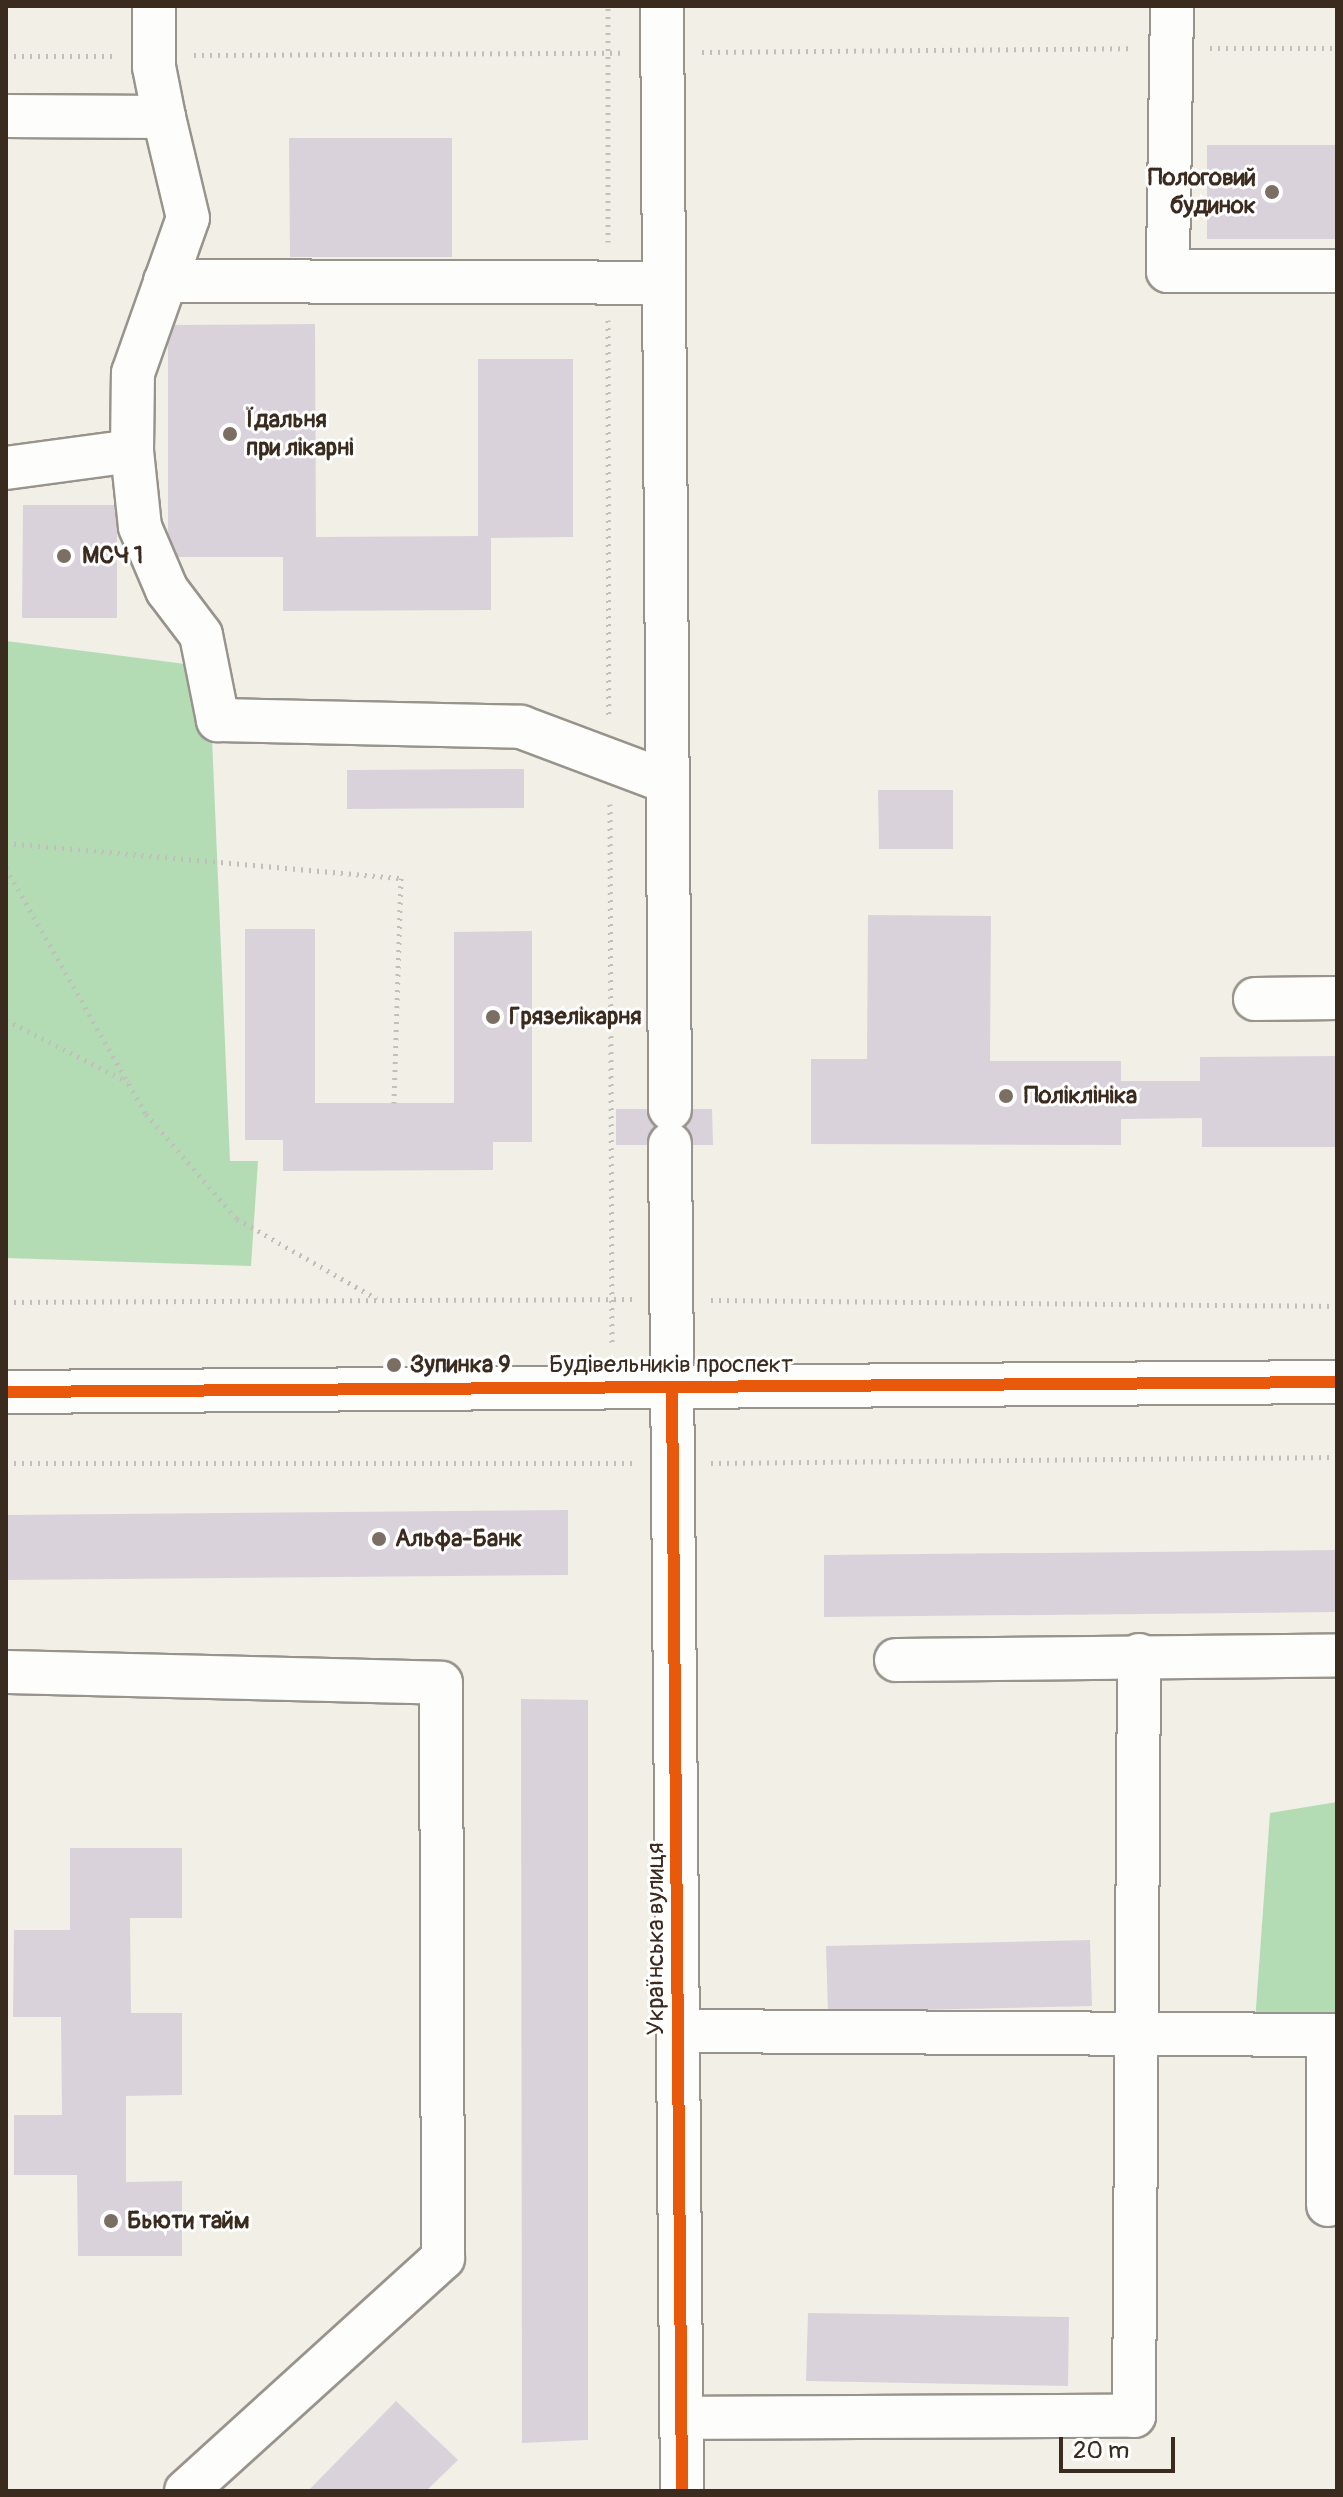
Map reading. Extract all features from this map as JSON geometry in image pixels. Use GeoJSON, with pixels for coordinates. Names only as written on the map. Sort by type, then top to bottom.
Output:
{"type":"FeatureCollection","features":[{"type":"Feature","properties":{"kind":"street"},"geometry":{"type":"LineString","coordinates":[[154,6],[154,67],[188,218],[133,373],[132,451],[140,527],[167,590],[201,635],[218,720],[521,727],[667,782]]}},
{"type":"Feature","properties":{"kind":"street","name":"Українська вулиця"},"geometry":{"type":"LineString","coordinates":[[662,6],[682,2491]]}},
{"type":"Feature","properties":{"kind":"street"},"geometry":{"type":"LineString","coordinates":[[1172,6],[1168,271],[1337,271]]}},
{"type":"Feature","properties":{"kind":"street"},"geometry":{"type":"LineString","coordinates":[[6,116],[164,117]]}},
{"type":"Feature","properties":{"kind":"street"},"geometry":{"type":"LineString","coordinates":[[165,281],[664,283]]}},
{"type":"Feature","properties":{"kind":"street"},"geometry":{"type":"LineString","coordinates":[[6,468],[132,451]]}},
{"type":"Feature","properties":{"kind":"street"},"geometry":{"type":"LineString","coordinates":[[1255,999],[1337,998]]}},
{"type":"Feature","properties":{"kind":"street","name":"Будівельників проспект"},"geometry":{"type":"LineString","coordinates":[[6,1392],[1337,1382]]}},
{"type":"Feature","properties":{"kind":"street"},"geometry":{"type":"LineString","coordinates":[[681,2418],[1134,2416],[1139,1655]]}},
{"type":"Feature","properties":{"kind":"street"},"geometry":{"type":"LineString","coordinates":[[896,1660],[1337,1655]]}},
{"type":"Feature","properties":{"kind":"street"},"geometry":{"type":"LineString","coordinates":[[6,1672],[441,1683],[443,2258],[186,2491]]}},
{"type":"Feature","properties":{"kind":"street"},"geometry":{"type":"LineString","coordinates":[[679,2031],[1332,2035],[1328,2205]]}},
{"type":"Feature","properties":{"kind":"path"},"geometry":{"type":"LineString","coordinates":[[608,6],[612,1387]]}},
{"type":"Feature","properties":{"kind":"path"},"geometry":{"type":"LineString","coordinates":[[6,843],[401,878],[394,1103]]}},
{"type":"Feature","properties":{"kind":"path"},"geometry":{"type":"LineString","coordinates":[[6,868],[146,1114],[237,1219],[378,1300]]}},
{"type":"Feature","properties":{"kind":"path"},"geometry":{"type":"LineString","coordinates":[[6,1020],[128,1082]]}},
{"type":"Feature","properties":{"kind":"green space"},"geometry":{"type":"Polygon","coordinates":[[[6,641],[209,667],[230,1161],[258,1161],[251,1266],[6,1258],[6,641]]]}},
{"type":"Feature","properties":{"kind":"green space"},"geometry":{"type":"Polygon","coordinates":[[[1337,1802],[1337,2023],[1255,2022],[1270,1813],[1337,1802]]]}},
{"type":"Feature","properties":{"kind":"building"},"geometry":{"type":"Polygon","coordinates":[[[289,138],[452,138],[452,257],[290,257],[289,138]]]}},
{"type":"Feature","properties":{"kind":"building","name":"Пологовий будинок"},"geometry":{"type":"Polygon","coordinates":[[[1207,145],[1337,145],[1337,239],[1207,239],[1207,145]]]}},
{"type":"Feature","properties":{"kind":"building"},"geometry":{"type":"Polygon","coordinates":[[[315,324],[316,537],[478,536],[478,359],[573,359],[573,537],[491,538],[491,610],[283,611],[283,557],[168,557],[168,325],[315,324]]]}},
{"type":"Feature","properties":{"kind":"building"},"geometry":{"type":"Polygon","coordinates":[[[23,505],[117,505],[117,618],[22,618],[23,505]]]}},
{"type":"Feature","properties":{"kind":"building"},"geometry":{"type":"Polygon","coordinates":[[[524,769],[524,808],[347,809],[347,770],[524,769]]]}},
{"type":"Feature","properties":{"kind":"building"},"geometry":{"type":"Polygon","coordinates":[[[878,790],[953,790],[953,849],[879,849],[878,790]]]}},
{"type":"Feature","properties":{"kind":"building"},"geometry":{"type":"Polygon","coordinates":[[[868,915],[991,916],[990,1061],[1121,1061],[1121,1081],[1200,1081],[1200,1057],[1337,1056],[1337,1147],[1202,1147],[1202,1118],[1121,1119],[1121,1145],[811,1144],[811,1059],[867,1059],[868,915]]]}},
{"type":"Feature","properties":{"kind":"building","name":"Грязелікарня"},"geometry":{"type":"Polygon","coordinates":[[[245,929],[315,929],[315,1103],[454,1103],[454,932],[532,931],[532,1142],[493,1142],[493,1170],[283,1171],[283,1140],[245,1140],[245,929]]]}},
{"type":"Feature","properties":{"kind":"building"},"geometry":{"type":"Polygon","coordinates":[[[616,1109],[712,1109],[713,1145],[616,1145],[616,1109]]]}},
{"type":"Feature","properties":{"kind":"building"},"geometry":{"type":"Polygon","coordinates":[[[568,1510],[568,1575],[6,1580],[6,1515],[568,1510]]]}},
{"type":"Feature","properties":{"kind":"building"},"geometry":{"type":"Polygon","coordinates":[[[1337,1550],[1337,1612],[824,1617],[824,1555],[1337,1550]]]}},
{"type":"Feature","properties":{"kind":"building"},"geometry":{"type":"Polygon","coordinates":[[[521,1699],[588,1700],[588,2440],[522,2443],[521,1699]]]}},
{"type":"Feature","properties":{"kind":"building"},"geometry":{"type":"Polygon","coordinates":[[[70,1848],[182,1848],[182,1918],[130,1918],[131,2013],[182,2013],[182,2095],[126,2096],[126,2182],[182,2181],[182,2256],[78,2256],[77,2175],[14,2175],[14,2115],[62,2115],[61,2017],[13,2017],[14,1930],[70,1930],[70,1848]]]}},
{"type":"Feature","properties":{"kind":"building"},"geometry":{"type":"Polygon","coordinates":[[[1090,1940],[1092,2006],[828,2012],[826,1946],[1090,1940]]]}},
{"type":"Feature","properties":{"kind":"building"},"geometry":{"type":"Polygon","coordinates":[[[808,2313],[1069,2317],[1068,2386],[806,2381],[808,2313]]]}},
{"type":"Feature","properties":{"kind":"building"},"geometry":{"type":"Polygon","coordinates":[[[396,2401],[458,2460],[426,2491],[308,2491],[396,2401]]]}},
{"type":"Feature","properties":{"kind":"cycle path"},"geometry":{"type":"LineString","coordinates":[[6,1392],[1337,1382]]}},
{"type":"Feature","properties":{"kind":"cycle path"},"geometry":{"type":"LineString","coordinates":[[672,1387],[682,2491]]}},
{"type":"Feature","properties":{"kind":"place","name":"Пологовий будинок"},"geometry":{"type":"Point","coordinates":[1272,192]}},
{"type":"Feature","properties":{"kind":"place","name":"Їдальня при лікарні"},"geometry":{"type":"Point","coordinates":[230,434]}},
{"type":"Feature","properties":{"kind":"place","name":"МСЧ 1"},"geometry":{"type":"Point","coordinates":[64,556]}},
{"type":"Feature","properties":{"kind":"place","name":"Грязелікарня"},"geometry":{"type":"Point","coordinates":[493,1017]}},
{"type":"Feature","properties":{"kind":"place","name":"Поліклініка"},"geometry":{"type":"Point","coordinates":[1006,1096]}},
{"type":"Feature","properties":{"kind":"place","name":"Зупинка 9"},"geometry":{"type":"Point","coordinates":[394,1365]}},
{"type":"Feature","properties":{"kind":"place","name":"Альфа-Банк"},"geometry":{"type":"Point","coordinates":[379,1539]}},
{"type":"Feature","properties":{"kind":"place","name":"Бьюти тайм"},"geometry":{"type":"Point","coordinates":[111,2221]}}]}
